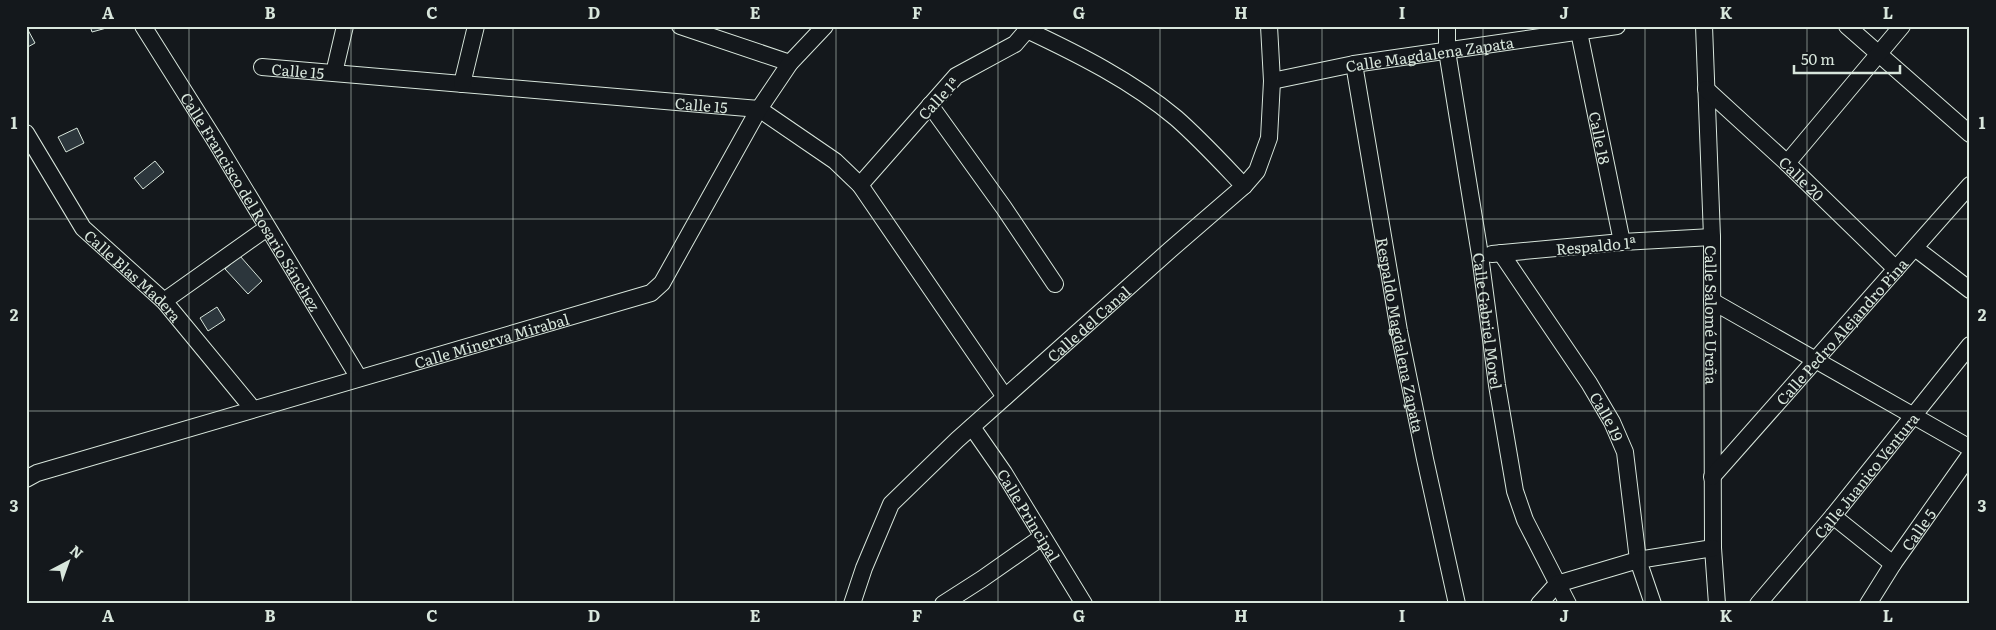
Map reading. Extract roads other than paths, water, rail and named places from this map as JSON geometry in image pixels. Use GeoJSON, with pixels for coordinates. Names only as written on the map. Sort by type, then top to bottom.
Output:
{"type":"FeatureCollection","features":[{"type":"Feature","properties":{"kind":"street","name":"Calle Francisco del Rosario Sánchez"},"geometry":{"type":"LineString","coordinates":[[143,26],[359,378]]}},
{"type":"Feature","properties":{"kind":"street"},"geometry":{"type":"LineString","coordinates":[[334,73],[345,26]]}},
{"type":"Feature","properties":{"kind":"street"},"geometry":{"type":"LineString","coordinates":[[462,84],[476,26]]}},
{"type":"Feature","properties":{"kind":"street"},"geometry":{"type":"LineString","coordinates":[[680,26],[790,63]]}},
{"type":"Feature","properties":{"kind":"street","name":"Calle Minerva Mirabal"},"geometry":{"type":"LineString","coordinates":[[26,479],[37,473],[253,408],[651,292],[662,283],[759,109],[790,63],[825,26]]}},
{"type":"Feature","properties":{"kind":"street","name":"Calle del Canal"},"geometry":{"type":"LineString","coordinates":[[852,604],[864,568],[891,504],[972,427],[1244,186],[1257,171],[1269,138],[1272,81],[1269,26]]}},
{"type":"Feature","properties":{"kind":"street","name":"Calle Gabriel Morel"},"geometry":{"type":"LineString","coordinates":[[1447,26],[1447,51],[1480,255],[1497,385],[1515,491],[1525,520],[1568,604]]}},
{"type":"Feature","properties":{"kind":"street","name":"Calle Magdalena Zapata"},"geometry":{"type":"LineString","coordinates":[[1272,81],[1354,64],[1617,26]]}},
{"type":"Feature","properties":{"kind":"street","name":"Calle Salomé Ureña"},"geometry":{"type":"LineString","coordinates":[[1704,26],[1712,237],[1712,477],[1713,548],[1717,604]]}},
{"type":"Feature","properties":{"kind":"street"},"geometry":{"type":"LineString","coordinates":[[1847,26],[1970,134]]}},
{"type":"Feature","properties":{"kind":"street"},"geometry":{"type":"LineString","coordinates":[[1786,163],[1902,26]]}},
{"type":"Feature","properties":{"kind":"street"},"geometry":{"type":"LineString","coordinates":[[1027,28],[1125,82],[1175,118],[1244,186]]}},
{"type":"Feature","properties":{"kind":"street","name":"Calle 1ª"},"geometry":{"type":"LineString","coordinates":[[860,185],[956,76],[1015,44],[1027,28]]}},
{"type":"Feature","properties":{"kind":"street","name":"Calle 18"},"geometry":{"type":"LineString","coordinates":[[1579,32],[1622,242]]}},
{"type":"Feature","properties":{"kind":"street","name":"Respaldo Magdalena Zapata"},"geometry":{"type":"LineString","coordinates":[[1354,64],[1399,331],[1456,604]]}},
{"type":"Feature","properties":{"kind":"street","name":"Calle 15"},"geometry":{"type":"LineString","coordinates":[[262,67],[759,109],[835,160],[860,185],[1005,397]]}},
{"type":"Feature","properties":{"kind":"street","name":"Calle 20"},"geometry":{"type":"LineString","coordinates":[[1706,89],[1896,269]]}},
{"type":"Feature","properties":{"kind":"street"},"geometry":{"type":"LineString","coordinates":[[930,105],[1004,208],[1055,284]]}},
{"type":"Feature","properties":{"kind":"street","name":"Calle Blas Madera"},"geometry":{"type":"LineString","coordinates":[[26,133],[83,228],[164,301],[253,408]]}},
{"type":"Feature","properties":{"kind":"street","name":"Calle Pedro Alejandro Pina"},"geometry":{"type":"LineString","coordinates":[[1712,477],[1970,185]]}},
{"type":"Feature","properties":{"kind":"street"},"geometry":{"type":"LineString","coordinates":[[164,301],[268,228]]}},
{"type":"Feature","properties":{"kind":"street","name":"Respaldo 1ª"},"geometry":{"type":"LineString","coordinates":[[1480,255],[1622,242],[1712,237]]}},
{"type":"Feature","properties":{"kind":"street"},"geometry":{"type":"LineString","coordinates":[[1915,248],[1970,290]]}},
{"type":"Feature","properties":{"kind":"street","name":"Calle 19"},"geometry":{"type":"LineString","coordinates":[[1501,253],[1589,383],[1612,422],[1625,452],[1638,560],[1652,604]]}},
{"type":"Feature","properties":{"kind":"street"},"geometry":{"type":"LineString","coordinates":[[1712,301],[1970,448]]}},
{"type":"Feature","properties":{"kind":"street","name":"Calle Juanico Ventura"},"geometry":{"type":"LineString","coordinates":[[1758,604],[1834,516],[1970,345]]}},
{"type":"Feature","properties":{"kind":"street","name":"Calle Principal"},"geometry":{"type":"LineString","coordinates":[[972,427],[1004,473],[1084,604]]}},
{"type":"Feature","properties":{"kind":"street","name":"Calle 5"},"geometry":{"type":"LineString","coordinates":[[1868,604],[1893,564],[1970,455]]}},
{"type":"Feature","properties":{"kind":"street"},"geometry":{"type":"LineString","coordinates":[[1834,516],[1893,564]]}},
{"type":"Feature","properties":{"kind":"street"},"geometry":{"type":"LineString","coordinates":[[943,604],[1042,537]]}},
{"type":"Feature","properties":{"kind":"street"},"geometry":{"type":"LineString","coordinates":[[1539,604],[1557,584],[1638,560],[1713,548]]}}]}
